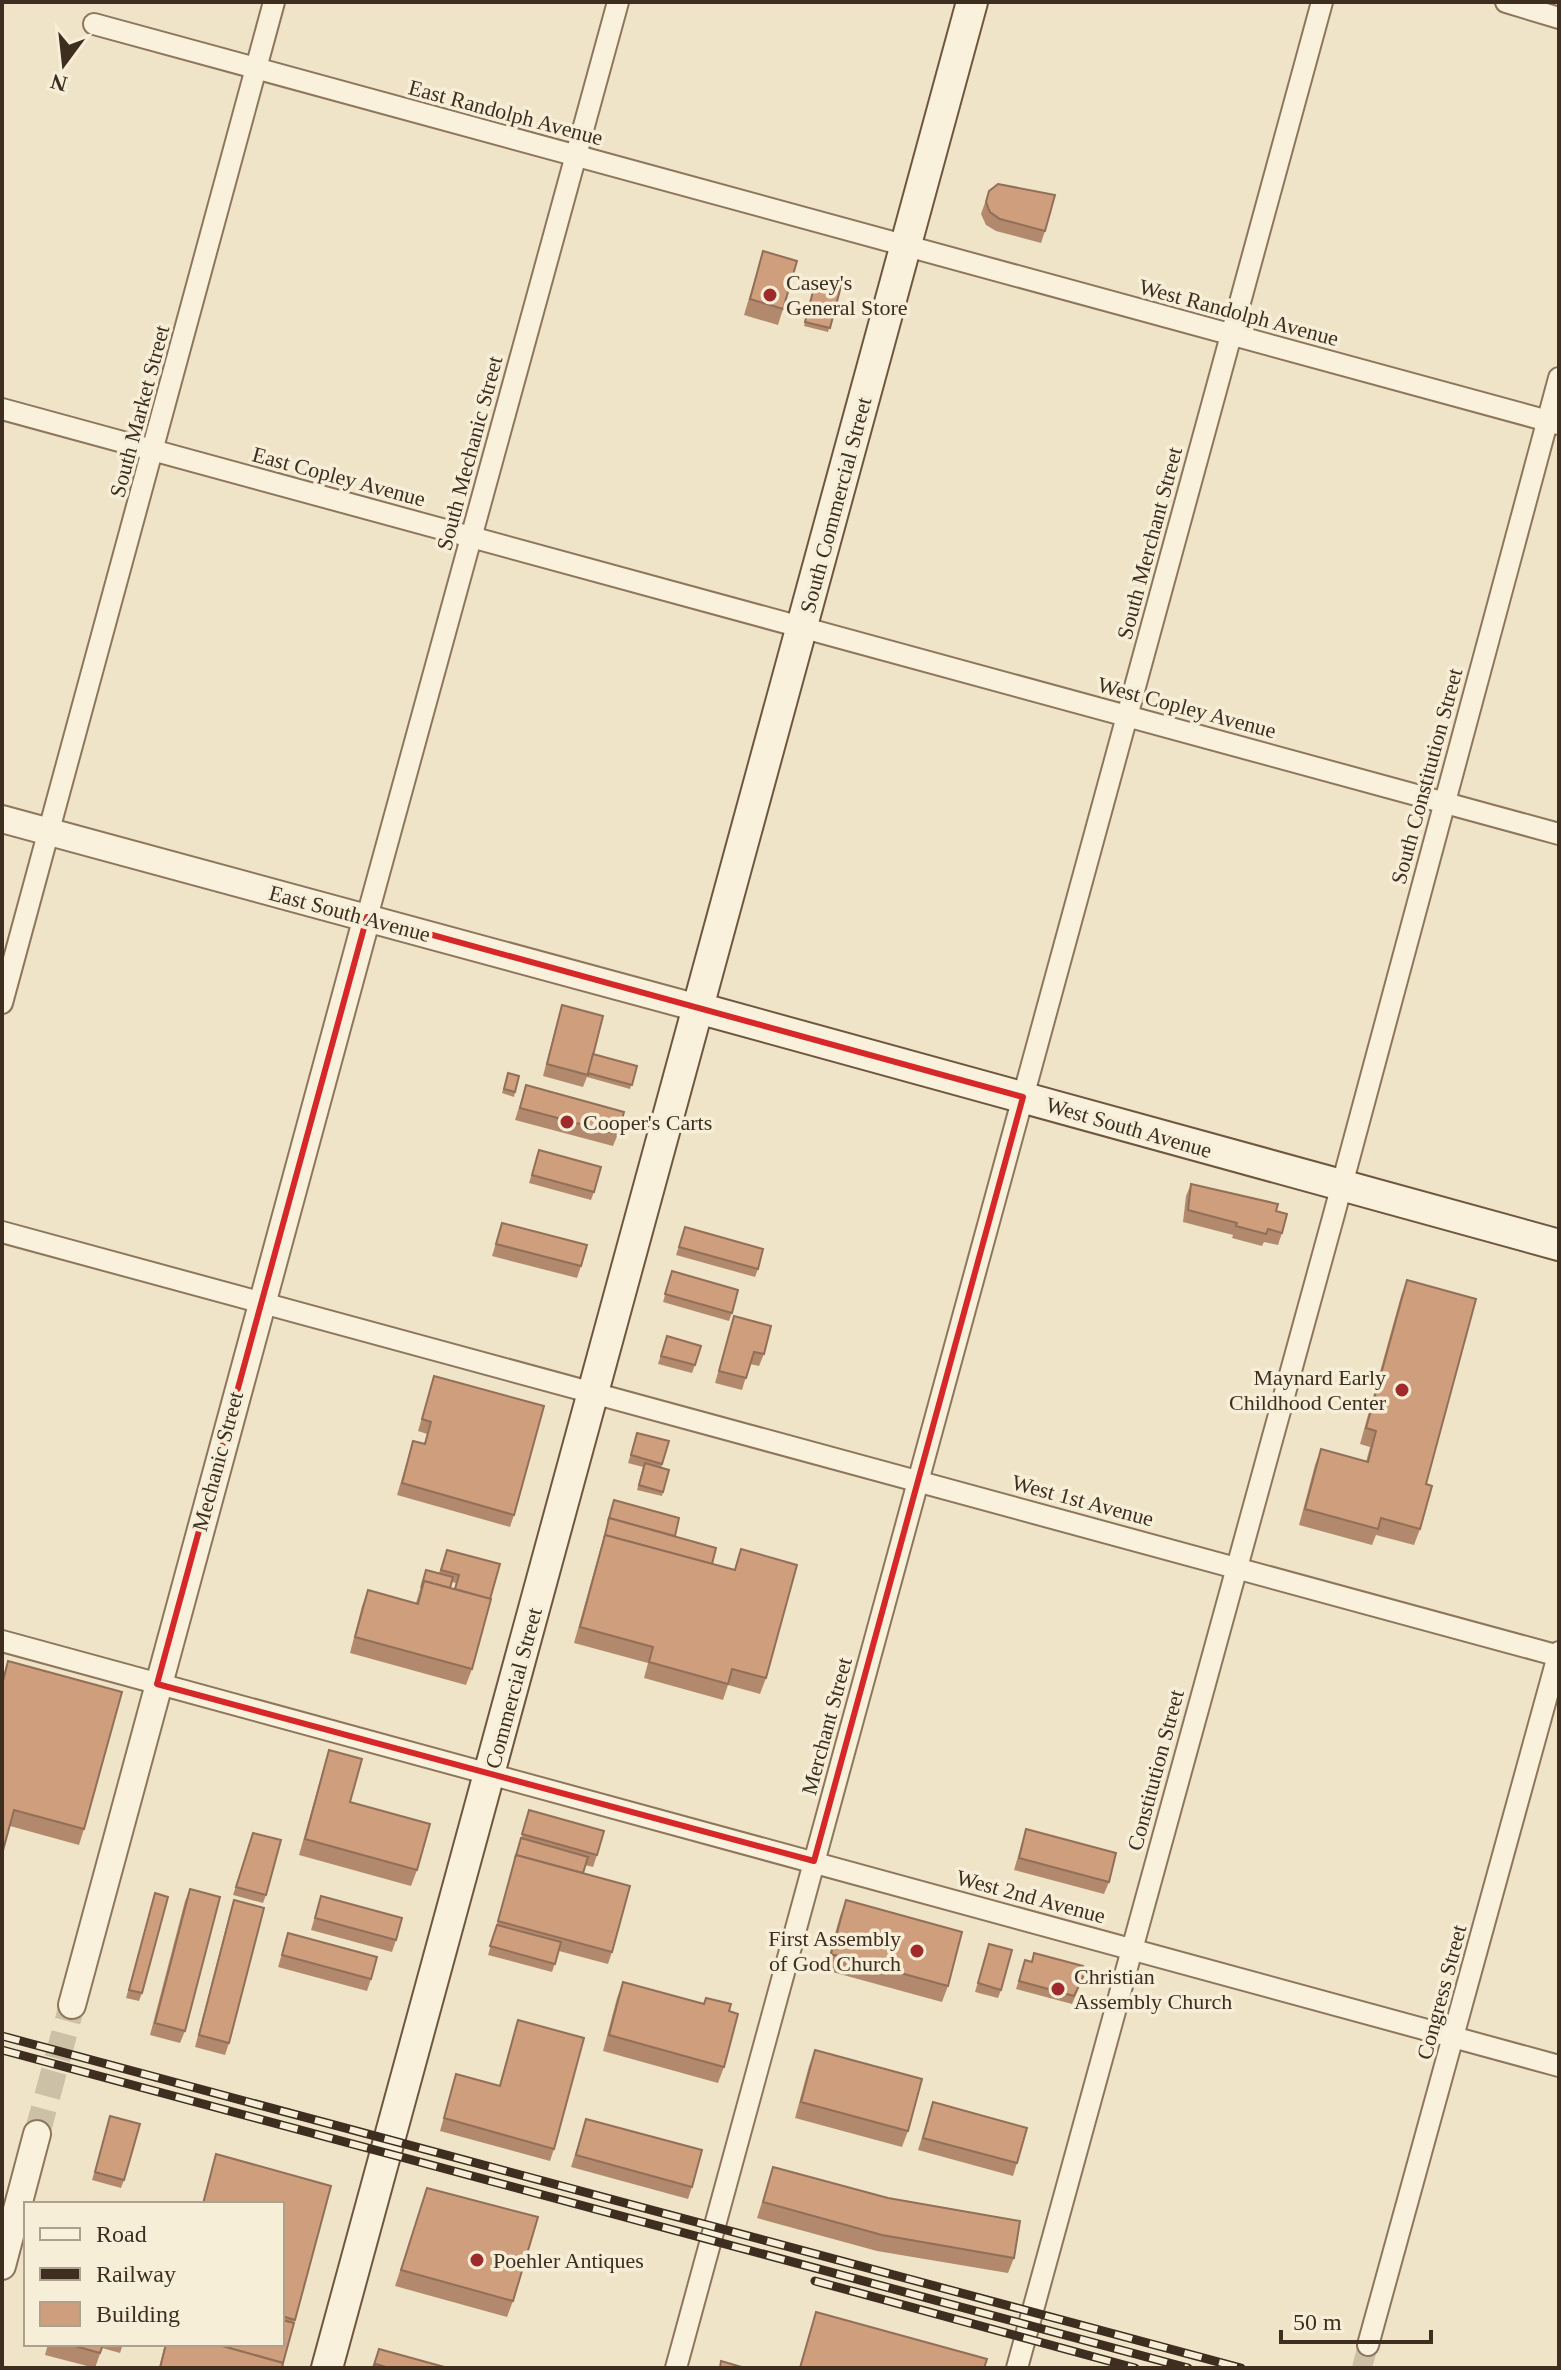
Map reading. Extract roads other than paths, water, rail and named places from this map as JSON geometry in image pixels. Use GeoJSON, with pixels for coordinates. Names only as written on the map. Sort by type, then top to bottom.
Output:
{"type":"FeatureCollection","features":[{"type":"Feature","properties":{"kind":"main road","name":"South Commercial Street"},"geometry":{"type":"LineString","coordinates":[[698,1008],[972,2]]}},
{"type":"Feature","properties":{"kind":"main road","name":"West South Avenue"},"geometry":{"type":"LineString","coordinates":[[698,1008],[1559,1245]]}},
{"type":"Feature","properties":{"kind":"main road","name":"Commercial Street"},"geometry":{"type":"LineString","coordinates":[[327,2368],[698,1008]]}},
{"type":"Feature","properties":{"kind":"street","name":"South Market Street"},"geometry":{"type":"LineString","coordinates":[[2,1003],[274,2]]}},
{"type":"Feature","properties":{"kind":"street","name":"South Mechanic Street"},"geometry":{"type":"LineString","coordinates":[[367,917],[618,2]]}},
{"type":"Feature","properties":{"kind":"street","name":"South Merchant Street"},"geometry":{"type":"LineString","coordinates":[[1023,1097],[1322,2]]}},
{"type":"Feature","properties":{"kind":"street"},"geometry":{"type":"LineString","coordinates":[[1506,2],[1559,18]]}},
{"type":"Feature","properties":{"kind":"street","name":"East Randolph Avenue"},"geometry":{"type":"LineString","coordinates":[[94,24],[906,246]]}},
{"type":"Feature","properties":{"kind":"street","name":"West Randolph Avenue"},"geometry":{"type":"LineString","coordinates":[[906,246],[1553,422]]}},
{"type":"Feature","properties":{"kind":"street","name":"South Constitution Street"},"geometry":{"type":"LineString","coordinates":[[1342,1186],[1443,802],[1553,422],[1559,378]]}},
{"type":"Feature","properties":{"kind":"street","name":"East Copley Avenue"},"geometry":{"type":"LineString","coordinates":[[2,409],[802,627]]}},
{"type":"Feature","properties":{"kind":"street","name":"West Copley Avenue"},"geometry":{"type":"LineString","coordinates":[[802,627],[1559,834]]}},
{"type":"Feature","properties":{"kind":"street","name":"East South Avenue"},"geometry":{"type":"LineString","coordinates":[[2,819],[698,1008]]}},
{"type":"Feature","properties":{"kind":"street","name":"Mechanic Street"},"geometry":{"type":"LineString","coordinates":[[72,2005],[260,1302],[367,917]]}},
{"type":"Feature","properties":{"kind":"street","name":"Merchant Street"},"geometry":{"type":"LineString","coordinates":[[676,2368],[1023,1097]]}},
{"type":"Feature","properties":{"kind":"street","name":"Constitution Street"},"geometry":{"type":"LineString","coordinates":[[1017,2368],[1342,1186]]}},
{"type":"Feature","properties":{"kind":"street","name":"West 1st Avenue"},"geometry":{"type":"LineString","coordinates":[[2,1232],[1559,1655]]}},
{"type":"Feature","properties":{"kind":"street","name":"West 2nd Avenue"},"geometry":{"type":"LineString","coordinates":[[2,1641],[1559,2066]]}},
{"type":"Feature","properties":{"kind":"street","name":"Congress Street"},"geometry":{"type":"LineString","coordinates":[[1368,2345],[1559,1655]]}},
{"type":"Feature","properties":{"kind":"street"},"geometry":{"type":"LineString","coordinates":[[2,2266],[37,2134]]}},
{"type":"Feature","properties":{"kind":"tunnel"},"geometry":{"type":"LineString","coordinates":[[37,2134],[72,2005]]}},
{"type":"Feature","properties":{"kind":"tunnel"},"geometry":{"type":"LineString","coordinates":[[1362,2368],[1368,2345]]}},
{"type":"Feature","properties":{"kind":"railway"},"geometry":{"type":"LineString","coordinates":[[2,2036],[1241,2368]]}},
{"type":"Feature","properties":{"kind":"railway"},"geometry":{"type":"LineString","coordinates":[[2,2050],[1188,2368]]}},
{"type":"Feature","properties":{"kind":"railway"},"geometry":{"type":"LineString","coordinates":[[815,2281],[1135,2368]]}},
{"type":"Feature","properties":{"kind":"place","name":"Casey's General Store"},"geometry":{"type":"Point","coordinates":[770,295]}},
{"type":"Feature","properties":{"kind":"place","name":"Cooper's Carts"},"geometry":{"type":"Point","coordinates":[567,1122]}},
{"type":"Feature","properties":{"kind":"place","name":"Maynard Early Childhood Center"},"geometry":{"type":"Point","coordinates":[1402,1390]}},
{"type":"Feature","properties":{"kind":"place","name":"First Assembly of God Church"},"geometry":{"type":"Point","coordinates":[917,1951]}},
{"type":"Feature","properties":{"kind":"place","name":"Christian Assembly Church"},"geometry":{"type":"Point","coordinates":[1058,1989]}},
{"type":"Feature","properties":{"kind":"place","name":"Poehler Antiques"},"geometry":{"type":"Point","coordinates":[477,2260]}}]}
